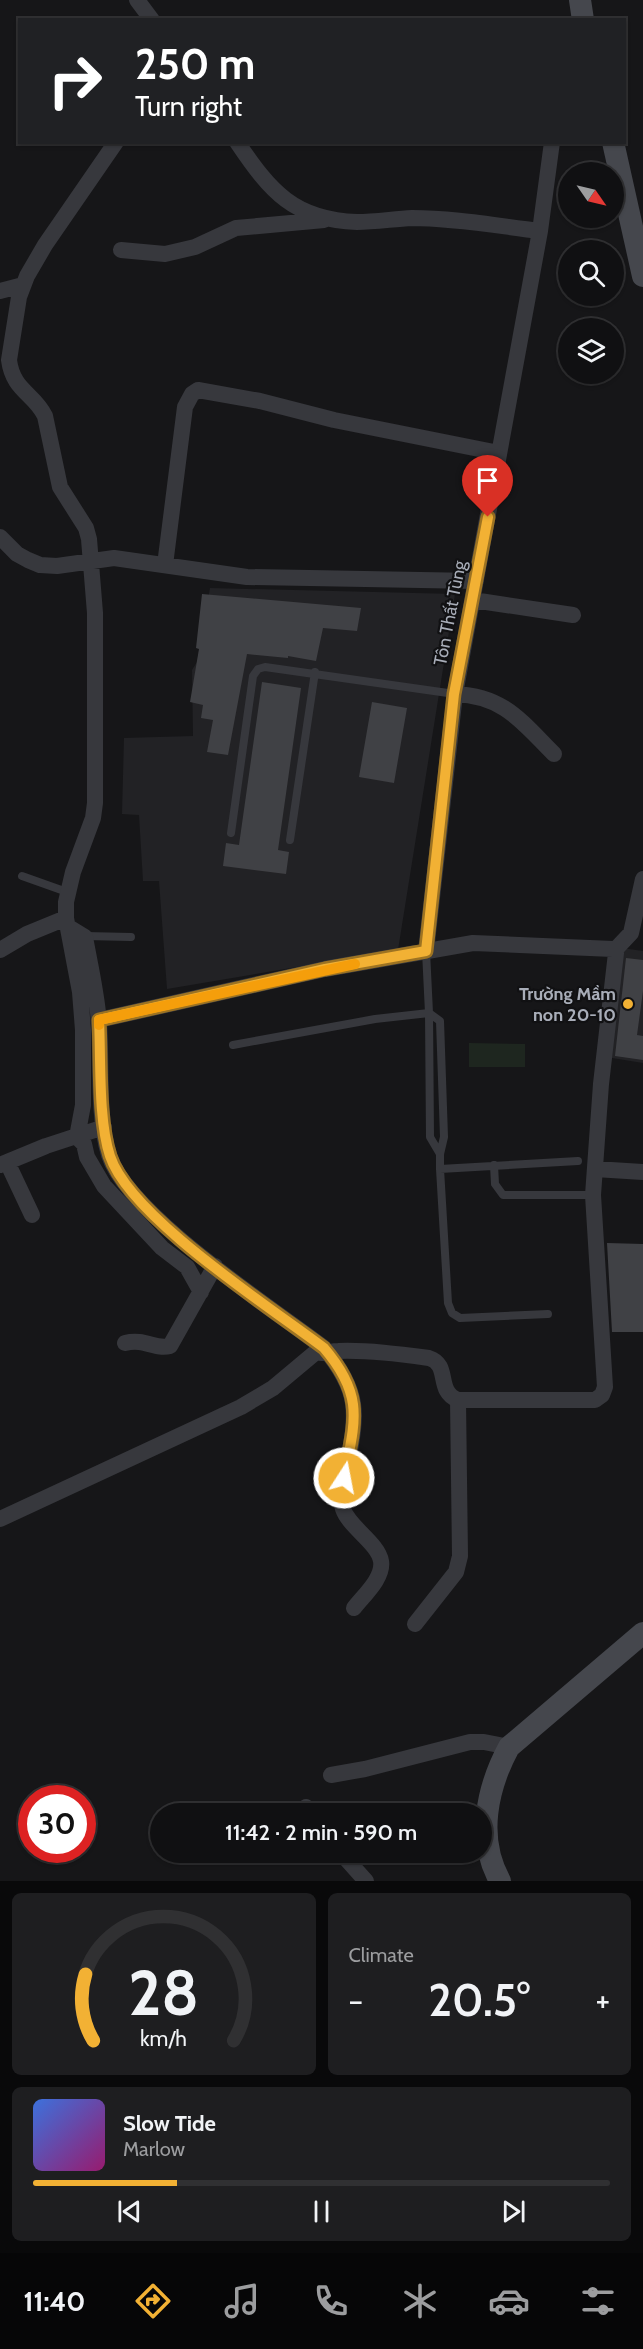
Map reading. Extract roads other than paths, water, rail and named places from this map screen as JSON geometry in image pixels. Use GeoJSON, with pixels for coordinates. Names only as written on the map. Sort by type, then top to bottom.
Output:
{"type":"FeatureCollection","features":[{"type":"Feature","properties":{"kind":"street"},"geometry":{"type":"LineString","coordinates":[[124,0],[137,18]]}},
{"type":"Feature","properties":{"kind":"street"},"geometry":{"type":"LineString","coordinates":[[137,0],[150,18]]}},
{"type":"Feature","properties":{"kind":"street"},"geometry":{"type":"LineString","coordinates":[[579,0],[583,18]]}},
{"type":"Feature","properties":{"kind":"street"},"geometry":{"type":"LineString","coordinates":[[76,1137],[83,1105],[82,1009],[67,922],[67,892],[93,818],[95,803],[95,613],[92,561],[86,528],[60,487],[45,416],[42,409],[24,393],[10,369],[9,360],[23,285],[45,244],[115,144]]}},
{"type":"Feature","properties":{"kind":"street"},"geometry":{"type":"LineString","coordinates":[[238,144],[264,182],[276,194],[312,214],[331,220]]}},
{"type":"Feature","properties":{"kind":"street","name":"Tôn Thất Tùng"},"geometry":{"type":"LineString","coordinates":[[426,951],[454,694],[540,231],[552,144]]}},
{"type":"Feature","properties":{"kind":"street"},"geometry":{"type":"LineString","coordinates":[[613,144],[643,276]]}},
{"type":"Feature","properties":{"kind":"street"},"geometry":{"type":"LineString","coordinates":[[121,250],[165,254],[195,247],[236,228],[331,220],[357,222],[411,218],[540,231]]}},
{"type":"Feature","properties":{"kind":"street"},"geometry":{"type":"LineString","coordinates":[[0,291],[23,285]]}},
{"type":"Feature","properties":{"kind":"street"},"geometry":{"type":"LineString","coordinates":[[165,565],[185,407],[192,394],[198,390],[260,401],[334,420],[499,453]]}},
{"type":"Feature","properties":{"kind":"street"},"geometry":{"type":"LineString","coordinates":[[0,537],[17,554],[40,565],[57,566],[114,558],[247,577],[476,581]]}},
{"type":"Feature","properties":{"kind":"street"},"geometry":{"type":"LineString","coordinates":[[473,600],[573,615]]}},
{"type":"Feature","properties":{"kind":"street"},"geometry":{"type":"LineString","coordinates":[[454,694],[475,695],[497,702],[554,754]]}},
{"type":"Feature","properties":{"kind":"street"},"geometry":{"type":"LineString","coordinates":[[614,951],[632,933],[643,879]]}},
{"type":"Feature","properties":{"kind":"street"},"geometry":{"type":"LineString","coordinates":[[67,922],[84,936],[99,1020],[104,1127],[109,1155],[118,1174],[130,1192],[146,1208],[215,1266],[328,1352],[336,1360],[350,1387],[355,1418],[341,1494],[343,1509],[376,1551],[381,1561],[379,1575],[354,1608]]}},
{"type":"Feature","properties":{"kind":"street"},"geometry":{"type":"LineString","coordinates":[[0,950],[27,934],[67,922]]}},
{"type":"Feature","properties":{"kind":"street"},"geometry":{"type":"LineString","coordinates":[[0,1519],[241,1407],[273,1388],[316,1352],[320,1354],[381,1352],[436,1360],[440,1365],[446,1391],[458,1400],[595,1400],[602,1395],[605,1387],[594,1195],[600,1084],[616,953],[611,948],[473,943],[325,969],[99,1020]]}},
{"type":"Feature","properties":{"kind":"street"},"geometry":{"type":"LineString","coordinates":[[32,1215],[4,1164],[46,1146],[104,1127]]}},
{"type":"Feature","properties":{"kind":"street"},"geometry":{"type":"LineString","coordinates":[[76,1137],[84,1144],[87,1157],[104,1186],[162,1248],[187,1267],[201,1292]]}},
{"type":"Feature","properties":{"kind":"street"},"geometry":{"type":"LineString","coordinates":[[596,1169],[643,1172]]}},
{"type":"Feature","properties":{"kind":"street"},"geometry":{"type":"LineString","coordinates":[[125,1343],[139,1340],[162,1348],[170,1346],[215,1266]]}},
{"type":"Feature","properties":{"kind":"street"},"geometry":{"type":"LineString","coordinates":[[414,1624],[456,1572],[460,1556],[458,1400]]}},
{"type":"Feature","properties":{"kind":"street"},"geometry":{"type":"LineString","coordinates":[[500,1881],[495,1873],[487,1836],[487,1801],[497,1770],[509,1747],[643,1633]]}},
{"type":"Feature","properties":{"kind":"street"},"geometry":{"type":"LineString","coordinates":[[331,1775],[470,1743],[484,1742],[509,1747]]}},
{"type":"Feature","properties":{"kind":"street"},"geometry":{"type":"LineString","coordinates":[[350,1863],[366,1881]]}},
{"type":"Feature","properties":{"kind":"lane"},"geometry":{"type":"LineString","coordinates":[[231,833],[253,676],[258,669],[265,667],[315,672],[454,694]]}},
{"type":"Feature","properties":{"kind":"lane"},"geometry":{"type":"LineString","coordinates":[[290,840],[315,672]]}},
{"type":"Feature","properties":{"kind":"lane"},"geometry":{"type":"LineString","coordinates":[[22,876],[67,892]]}},
{"type":"Feature","properties":{"kind":"lane"},"geometry":{"type":"LineString","coordinates":[[84,936],[131,937]]}},
{"type":"Feature","properties":{"kind":"lane"},"geometry":{"type":"LineString","coordinates":[[426,951],[430,1137],[440,1154]]}},
{"type":"Feature","properties":{"kind":"lane"},"geometry":{"type":"LineString","coordinates":[[232,1045],[375,1019],[429,1013],[440,1021],[444,1137],[440,1154],[440,1169],[448,1303],[452,1313],[460,1318],[548,1314]]}},
{"type":"Feature","properties":{"kind":"lane"},"geometry":{"type":"LineString","coordinates":[[440,1169],[578,1161]]}},
{"type":"Feature","properties":{"kind":"lane"},"geometry":{"type":"LineString","coordinates":[[494,1165],[495,1184],[503,1195],[594,1195]]}},
{"type":"Feature","properties":{"kind":"place","name":"Trường Mầm non 20-10"},"geometry":{"type":"Point","coordinates":[628,1004]}}]}
